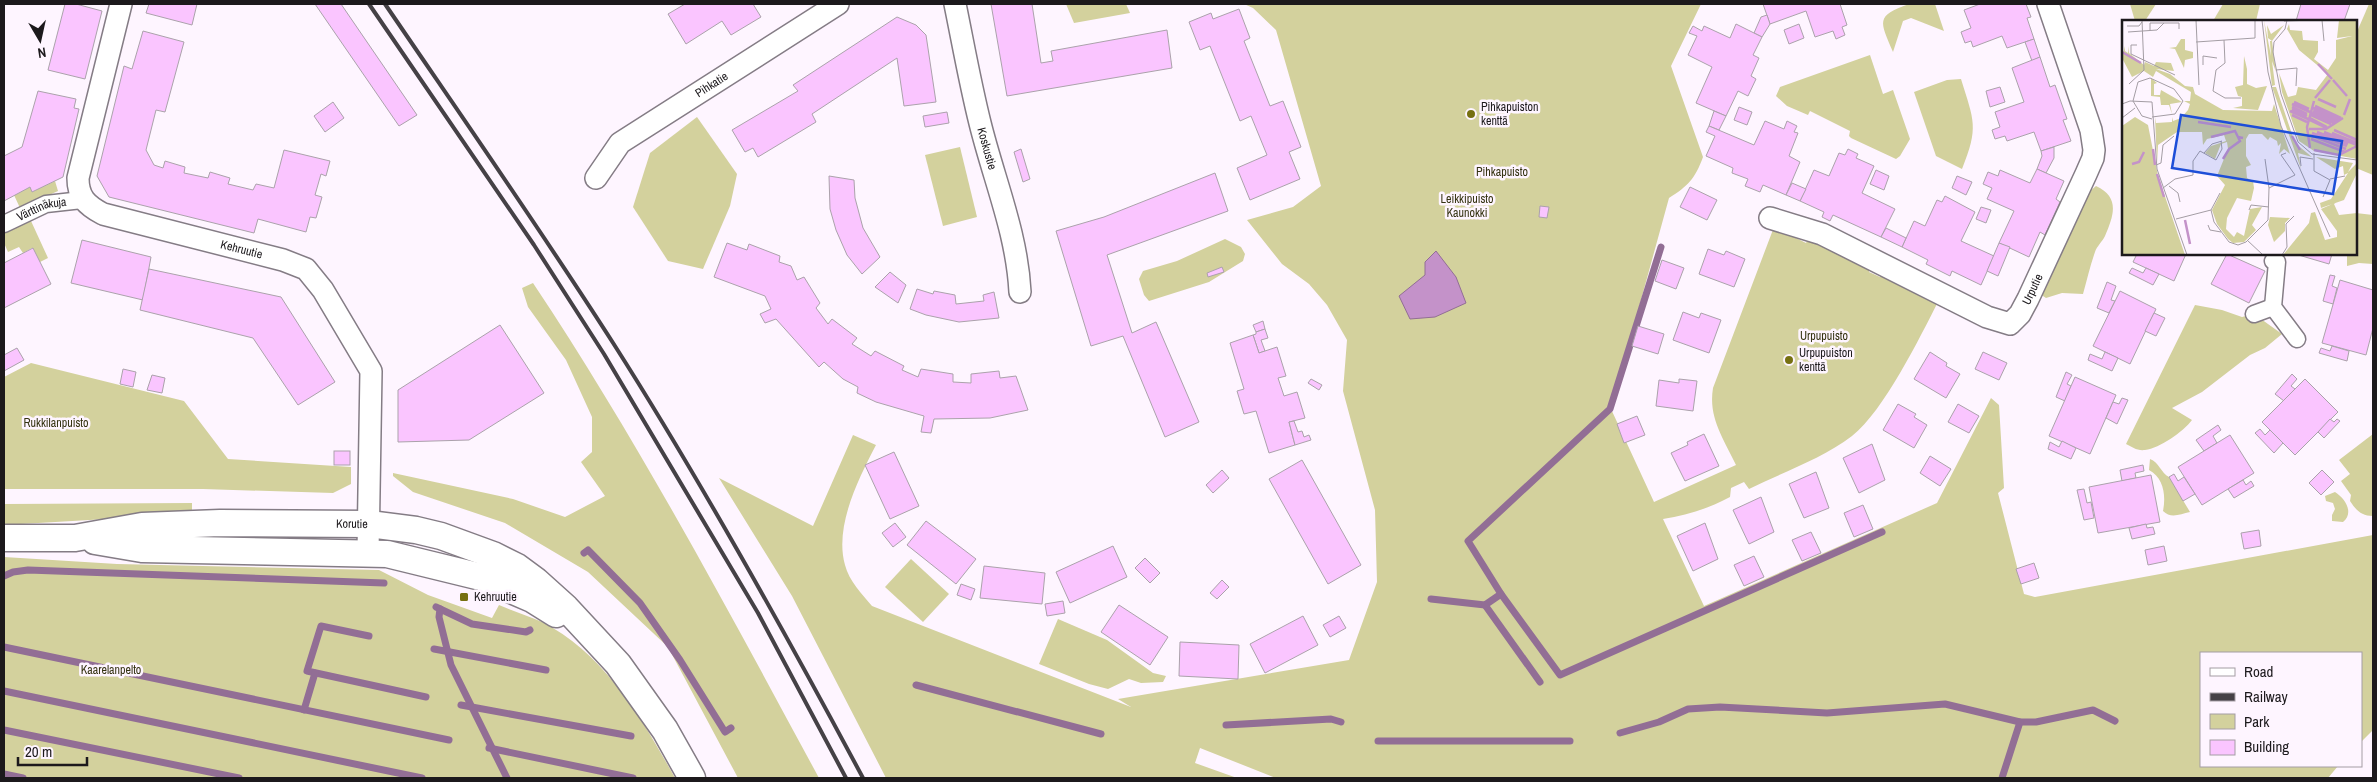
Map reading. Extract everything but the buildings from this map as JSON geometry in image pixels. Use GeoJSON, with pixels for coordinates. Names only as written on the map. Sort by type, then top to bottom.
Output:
{"type":"FeatureCollection","features":[{"type":"Feature","properties":{"kind":"street"},"geometry":{"type":"LineString","coordinates":[[82,200],[78,189],[78,178],[121,4]]}},
{"type":"Feature","properties":{"kind":"street","name":"Pihkatie"},"geometry":{"type":"LineString","coordinates":[[596,178],[620,143],[838,4]]}},
{"type":"Feature","properties":{"kind":"street","name":"Koskustie"},"geometry":{"type":"LineString","coordinates":[[954,4],[980,123],[1005,206],[1018,260],[1020,292]]}},
{"type":"Feature","properties":{"kind":"street","name":"Urputie"},"geometry":{"type":"LineString","coordinates":[[1770,218],[1822,234],[1987,317],[2010,324],[2020,314],[2028,299],[2093,158],[2091,130],[2048,4]]}},
{"type":"Feature","properties":{"kind":"street","name":"Värttinäkuja"},"geometry":{"type":"LineString","coordinates":[[4,224],[46,204],[82,200]]}},
{"type":"Feature","properties":{"kind":"street","name":"Kehruutie"},"geometry":{"type":"LineString","coordinates":[[82,200],[102,214],[283,260],[306,269],[323,290],[371,371],[368,552]]}},
{"type":"Feature","properties":{"kind":"street"},"geometry":{"type":"LineString","coordinates":[[2276,261],[2274,307],[2297,339]]}},
{"type":"Feature","properties":{"kind":"street"},"geometry":{"type":"LineString","coordinates":[[2254,314],[2274,307]]}},
{"type":"Feature","properties":{"kind":"street","name":"Korutie"},"geometry":{"type":"LineString","coordinates":[[75,538],[142,526],[220,523],[369,524],[416,530],[493,555],[536,581],[566,608],[618,664],[665,730],[692,778]]}},
{"type":"Feature","properties":{"kind":"street","name":"Korutie"},"geometry":{"type":"LineString","coordinates":[[4,538],[75,538],[142,549],[368,552],[411,558],[481,577],[536,601],[592,638]]}},
{"type":"Feature","properties":{"kind":"green space"},"geometry":{"type":"Polygon","coordinates":[[[1066,4],[1126,4],[1130,13],[1074,23],[1066,4]]]}},
{"type":"Feature","properties":{"kind":"green space","name":"Pihkapuisto"},"geometry":{"type":"Polygon","coordinates":[[[1244,4],[1701,4],[1671,66],[1703,157],[1690,181],[1669,198],[1611,409],[1654,502],[1736,465],[1715,419],[1712,399],[1713,388],[1774,227],[1792,232],[1794,237],[1806,243],[1810,236],[1847,259],[1869,269],[1869,272],[1880,277],[1882,274],[1939,300],[1912,353],[1889,392],[1852,436],[1828,452],[1749,489],[1744,482],[1731,488],[1730,497],[1714,505],[1663,519],[1704,606],[1937,503],[1991,398],[1999,405],[2004,488],[1998,493],[2024,594],[2035,597],[2373,535],[2373,730],[2362,741],[2362,652],[2200,652],[2200,767],[2337,767],[2328,778],[1276,778],[1200,748],[1195,763],[1237,778],[886,778],[792,596],[719,478],[813,526],[853,435],[876,445],[862,472],[850,503],[845,519],[842,550],[847,571],[856,587],[872,606],[1131,707],[1118,699],[1349,660],[1377,582],[1375,510],[1343,391],[1347,340],[1327,305],[1309,284],[1282,264],[1247,220],[1293,207],[1321,186],[1276,30],[1253,8],[1244,4]]]}},
{"type":"Feature","properties":{"kind":"green space"},"geometry":{"type":"Polygon","coordinates":[[[1909,4],[1935,4],[1944,31],[1911,18],[1903,21],[1893,52],[1885,33],[1883,21],[1890,12],[1909,4]]]}},
{"type":"Feature","properties":{"kind":"green space"},"geometry":{"type":"Polygon","coordinates":[[[2130,4],[2156,4],[2146,20],[2135,20],[2130,4]]]}},
{"type":"Feature","properties":{"kind":"green space"},"geometry":{"type":"Polygon","coordinates":[[[2223,4],[2260,4],[2256,20],[2214,20],[2223,4]]]}},
{"type":"Feature","properties":{"kind":"green space"},"geometry":{"type":"Polygon","coordinates":[[[2369,4],[2373,4],[2373,175],[2357,168],[2357,32],[2369,4]]]}},
{"type":"Feature","properties":{"kind":"green space"},"geometry":{"type":"Polygon","coordinates":[[[1870,55],[1883,94],[1893,90],[1910,139],[1900,156],[1896,159],[1851,138],[1849,136],[1850,131],[1810,111],[1808,115],[1787,106],[1776,96],[1780,87],[1870,55]]]}},
{"type":"Feature","properties":{"kind":"green space"},"geometry":{"type":"Polygon","coordinates":[[[1961,79],[1973,124],[1971,143],[1962,169],[1936,156],[1914,92],[1947,80],[1961,79]]]}},
{"type":"Feature","properties":{"kind":"green space"},"geometry":{"type":"Polygon","coordinates":[[[697,117],[737,174],[730,206],[703,269],[668,261],[633,207],[650,153],[697,117]]]}},
{"type":"Feature","properties":{"kind":"green space"},"geometry":{"type":"Polygon","coordinates":[[[960,147],[977,217],[943,226],[925,155],[960,147]]]}},
{"type":"Feature","properties":{"kind":"green space"},"geometry":{"type":"Polygon","coordinates":[[[55,181],[58,191],[20,208],[14,195],[30,187],[32,192],[55,181]]]}},
{"type":"Feature","properties":{"kind":"green space"},"geometry":{"type":"Polygon","coordinates":[[[2096,186],[2109,195],[2113,207],[2111,221],[2105,236],[2095,252],[2083,294],[2062,293],[2046,298],[2040,294],[2089,192],[2096,186]]]}},
{"type":"Feature","properties":{"kind":"green space"},"geometry":{"type":"Polygon","coordinates":[[[2357,213],[2373,215],[2373,264],[2359,263],[2347,266],[2347,255],[2357,255],[2357,213]]]}},
{"type":"Feature","properties":{"kind":"green space"},"geometry":{"type":"Polygon","coordinates":[[[31,221],[48,258],[40,262],[32,248],[23,253],[19,247],[8,252],[4,243],[4,233],[31,221]]]}},
{"type":"Feature","properties":{"kind":"green space"},"geometry":{"type":"Polygon","coordinates":[[[1225,239],[1241,247],[1245,254],[1243,261],[1209,282],[1149,301],[1144,295],[1139,279],[1143,271],[1177,261],[1225,239]]]}},
{"type":"Feature","properties":{"kind":"green space"},"geometry":{"type":"Polygon","coordinates":[[[533,283],[610,404],[682,527],[819,778],[738,778],[668,647],[588,572],[505,523],[413,492],[393,476],[393,473],[513,499],[565,517],[605,496],[581,462],[592,452],[592,417],[566,360],[528,307],[522,288],[533,283]]]}},
{"type":"Feature","properties":{"kind":"green space"},"geometry":{"type":"Polygon","coordinates":[[[2195,305],[2222,310],[2242,317],[2254,314],[2282,334],[2265,348],[2250,355],[2202,392],[2172,408],[2192,420],[2177,434],[2151,449],[2142,450],[2126,444],[2195,305]]]}},
{"type":"Feature","properties":{"kind":"green space","name":"Rukkilanpuisto"},"geometry":{"type":"Polygon","coordinates":[[[31,363],[184,401],[228,459],[351,467],[351,484],[333,493],[203,489],[4,489],[4,377],[31,363]]]}},
{"type":"Feature","properties":{"kind":"green space"},"geometry":{"type":"Polygon","coordinates":[[[2373,434],[2373,516],[2359,512],[2350,501],[2351,495],[2341,481],[2350,474],[2339,460],[2373,434]]]}},
{"type":"Feature","properties":{"kind":"green space"},"geometry":{"type":"Polygon","coordinates":[[[2150,459],[2169,477],[2190,512],[2169,515],[2163,511],[2163,488],[2158,478],[2149,470],[2150,459]]]}},
{"type":"Feature","properties":{"kind":"green space"},"geometry":{"type":"Polygon","coordinates":[[[2335,492],[2347,506],[2348,514],[2343,522],[2332,521],[2335,509],[2333,503],[2326,501],[2325,496],[2335,492]]]}},
{"type":"Feature","properties":{"kind":"green space"},"geometry":{"type":"Polygon","coordinates":[[[192,503],[192,514],[4,525],[4,504],[192,503]]]}},
{"type":"Feature","properties":{"kind":"green space","name":"Kaarelanpelto"},"geometry":{"type":"Polygon","coordinates":[[[4,557],[117,564],[379,570],[428,595],[492,618],[499,605],[542,622],[564,635],[584,651],[620,690],[635,711],[675,778],[4,778],[4,557]]]}},
{"type":"Feature","properties":{"kind":"green space"},"geometry":{"type":"Polygon","coordinates":[[[911,559],[949,594],[923,622],[885,587],[911,559]]]}},
{"type":"Feature","properties":{"kind":"green space"},"geometry":{"type":"Polygon","coordinates":[[[1058,619],[1107,640],[1153,673],[1166,676],[1163,682],[1141,683],[1129,679],[1108,689],[1089,684],[1039,664],[1058,619]]]}},
{"type":"Feature","properties":{"kind":"shaded area"},"geometry":{"type":"Polygon","coordinates":[[[1436,251],[1456,277],[1466,303],[1435,317],[1410,319],[1399,296],[1425,275],[1425,262],[1436,251]]]}},
{"type":"Feature","properties":{"kind":"waterway"},"geometry":{"type":"LineString","coordinates":[[1501,594],[1468,541],[1610,409],[1661,247]]}},
{"type":"Feature","properties":{"kind":"waterway"},"geometry":{"type":"LineString","coordinates":[[1431,599],[1485,605],[1501,594],[1560,675],[1882,532]]}},
{"type":"Feature","properties":{"kind":"waterway"},"geometry":{"type":"LineString","coordinates":[[584,553],[588,550],[640,603],[680,660],[725,732],[731,728]]}},
{"type":"Feature","properties":{"kind":"waterway"},"geometry":{"type":"LineString","coordinates":[[4,576],[13,572],[28,570],[384,583]]}},
{"type":"Feature","properties":{"kind":"waterway"},"geometry":{"type":"LineString","coordinates":[[1485,605],[1540,682]]}},
{"type":"Feature","properties":{"kind":"waterway"},"geometry":{"type":"LineString","coordinates":[[436,607],[472,624],[526,632],[530,630]]}},
{"type":"Feature","properties":{"kind":"waterway"},"geometry":{"type":"LineString","coordinates":[[440,609],[439,617],[451,665],[507,778]]}},
{"type":"Feature","properties":{"kind":"waterway"},"geometry":{"type":"LineString","coordinates":[[369,636],[321,626],[307,671],[426,697]]}},
{"type":"Feature","properties":{"kind":"waterway"},"geometry":{"type":"LineString","coordinates":[[4,647],[449,740]]}},
{"type":"Feature","properties":{"kind":"waterway"},"geometry":{"type":"LineString","coordinates":[[434,649],[546,670]]}},
{"type":"Feature","properties":{"kind":"waterway"},"geometry":{"type":"LineString","coordinates":[[304,710],[315,673]]}},
{"type":"Feature","properties":{"kind":"waterway"},"geometry":{"type":"LineString","coordinates":[[916,685],[1101,734]]}},
{"type":"Feature","properties":{"kind":"waterway"},"geometry":{"type":"LineString","coordinates":[[4,691],[422,778]]}},
{"type":"Feature","properties":{"kind":"waterway"},"geometry":{"type":"LineString","coordinates":[[1620,733],[1659,722],[1688,709],[1720,707],[1827,713],[1945,704],[2020,722],[2036,722],[2093,710],[2115,721]]}},
{"type":"Feature","properties":{"kind":"waterway"},"geometry":{"type":"LineString","coordinates":[[461,705],[631,736]]}},
{"type":"Feature","properties":{"kind":"waterway"},"geometry":{"type":"LineString","coordinates":[[1226,725],[1331,719],[1341,722]]}},
{"type":"Feature","properties":{"kind":"waterway"},"geometry":{"type":"LineString","coordinates":[[2002,778],[2020,722]]}},
{"type":"Feature","properties":{"kind":"waterway"},"geometry":{"type":"LineString","coordinates":[[4,730],[239,778]]}},
{"type":"Feature","properties":{"kind":"waterway"},"geometry":{"type":"LineString","coordinates":[[1378,741],[1570,741]]}},
{"type":"Feature","properties":{"kind":"waterway"},"geometry":{"type":"LineString","coordinates":[[489,748],[633,778]]}},
{"type":"Feature","properties":{"kind":"waterway"},"geometry":{"type":"LineString","coordinates":[[4,774],[23,778]]}},
{"type":"Feature","properties":{"kind":"railway"},"geometry":{"type":"LineString","coordinates":[[369,4],[534,245],[604,354],[758,613],[846,778]]}},
{"type":"Feature","properties":{"kind":"railway"},"geometry":{"type":"LineString","coordinates":[[385,4],[559,260],[648,399],[743,560],[863,778]]}},
{"type":"Feature","properties":{"kind":"place","name":"Pihkapuiston kenttä"},"geometry":{"type":"Point","coordinates":[1471,114]}},
{"type":"Feature","properties":{"kind":"place","name":"Urpupuiston kenttä"},"geometry":{"type":"Point","coordinates":[1789,360]}},
{"type":"Feature","properties":{"kind":"place","name":"Kehruutie"},"geometry":{"type":"Point","coordinates":[464,597]}},
{"type":"Feature","properties":{"kind":"park label","name":"Leikkipuisto Kaunokki"},"geometry":{"type":"Point","coordinates":[1467,206]}},
{"type":"Feature","properties":{"kind":"park label","name":"Urpupuisto"},"geometry":{"type":"Point","coordinates":[1824,336]}}]}
